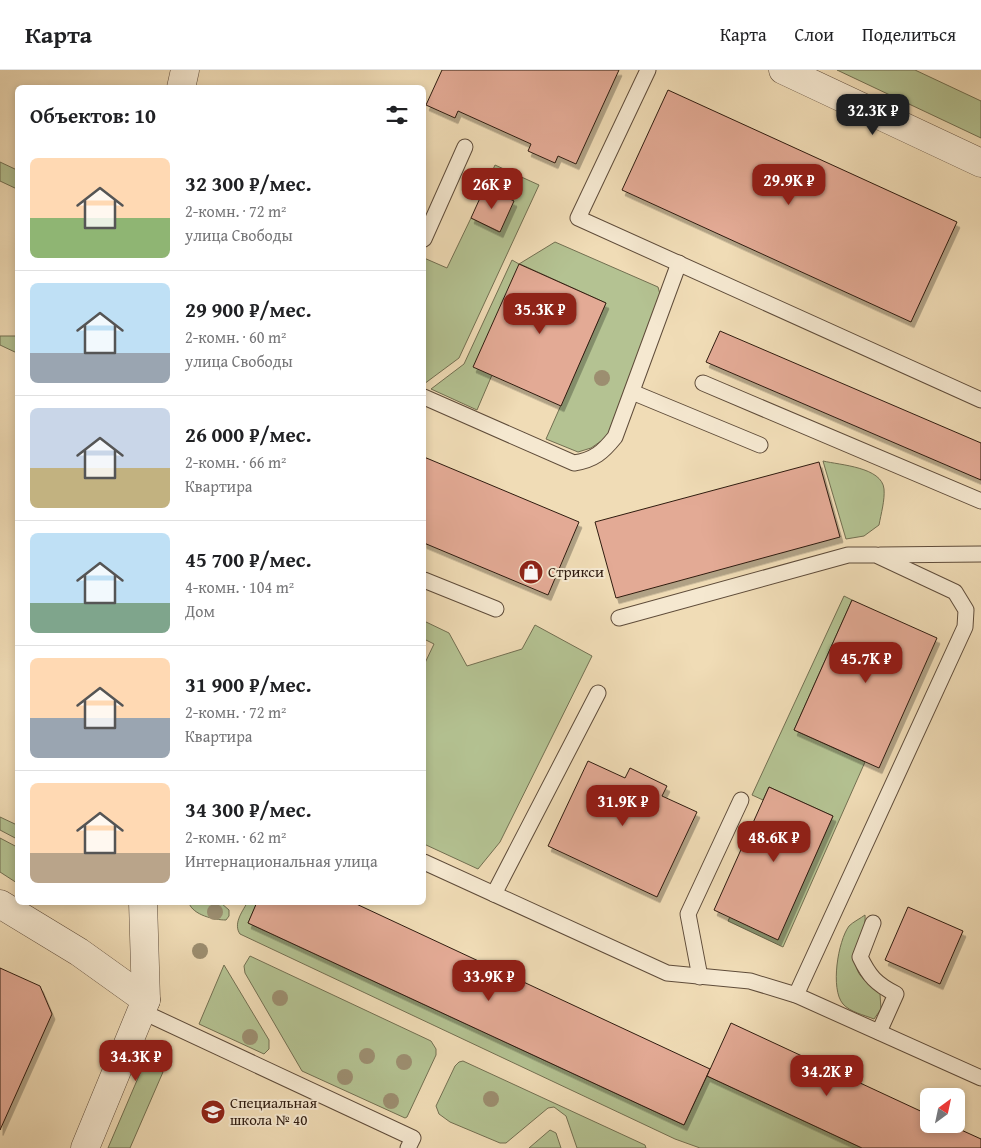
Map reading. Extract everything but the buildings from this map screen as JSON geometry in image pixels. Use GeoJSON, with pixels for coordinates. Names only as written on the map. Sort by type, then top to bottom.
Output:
{"type":"FeatureCollection","features":[{"type":"Feature","properties":{"kind":"street"},"geometry":{"type":"LineString","coordinates":[[181,85],[185,70]]}},
{"type":"Feature","properties":{"kind":"street"},"geometry":{"type":"LineString","coordinates":[[783,70],[981,163]]}},
{"type":"Feature","properties":{"kind":"street"},"geometry":{"type":"LineString","coordinates":[[0,904],[79,952],[144,1005]]}},
{"type":"Feature","properties":{"kind":"street"},"geometry":{"type":"LineString","coordinates":[[85,1148],[144,1005],[144,905]]}},
{"type":"Feature","properties":{"kind":"lane"},"geometry":{"type":"LineString","coordinates":[[648,70],[578,218],[981,400]]}},
{"type":"Feature","properties":{"kind":"lane"},"geometry":{"type":"LineString","coordinates":[[426,235],[465,147]]}},
{"type":"Feature","properties":{"kind":"lane"},"geometry":{"type":"LineString","coordinates":[[426,398],[574,463],[589,460],[606,449],[615,437],[679,263]]}},
{"type":"Feature","properties":{"kind":"lane"},"geometry":{"type":"LineString","coordinates":[[703,383],[981,501]]}},
{"type":"Feature","properties":{"kind":"lane"},"geometry":{"type":"LineString","coordinates":[[632,392],[760,445]]}},
{"type":"Feature","properties":{"kind":"lane"},"geometry":{"type":"LineString","coordinates":[[619,618],[848,555],[981,554]]}},
{"type":"Feature","properties":{"kind":"lane"},"geometry":{"type":"LineString","coordinates":[[796,995],[965,627],[966,610],[955,592],[876,555]]}},
{"type":"Feature","properties":{"kind":"lane"},"geometry":{"type":"LineString","coordinates":[[426,581],[496,609]]}},
{"type":"Feature","properties":{"kind":"lane"},"geometry":{"type":"LineString","coordinates":[[494,894],[598,693]]}},
{"type":"Feature","properties":{"kind":"lane"},"geometry":{"type":"LineString","coordinates":[[700,977],[688,914],[741,800]]}},
{"type":"Feature","properties":{"kind":"lane"},"geometry":{"type":"LineString","coordinates":[[426,863],[667,974],[750,981],[796,995],[981,1078]]}},
{"type":"Feature","properties":{"kind":"lane"},"geometry":{"type":"LineString","coordinates":[[873,923],[860,957],[868,973],[881,987],[896,994],[879,1032]]}},
{"type":"Feature","properties":{"kind":"lane"},"geometry":{"type":"LineString","coordinates":[[144,1005],[413,1138],[408,1148]]}},
{"type":"Feature","properties":{"kind":"green space"},"geometry":{"type":"Polygon","coordinates":[[[837,70],[915,70],[981,101],[981,138],[837,70]]]}},
{"type":"Feature","properties":{"kind":"green space"},"geometry":{"type":"Polygon","coordinates":[[[0,162],[15,169],[15,188],[0,181],[0,162]]]}},
{"type":"Feature","properties":{"kind":"green space"},"geometry":{"type":"Polygon","coordinates":[[[495,165],[539,185],[459,358],[426,383],[426,259],[447,268],[471,218],[499,232],[485,187],[495,165]]]}},
{"type":"Feature","properties":{"kind":"green space"},"geometry":{"type":"Polygon","coordinates":[[[555,242],[658,287],[660,294],[607,437],[591,448],[578,452],[546,439],[606,303],[520,264],[492,375],[477,410],[431,389],[464,364],[512,260],[519,264],[555,242]]]}},
{"type":"Feature","properties":{"kind":"green space"},"geometry":{"type":"Polygon","coordinates":[[[0,336],[15,336],[15,352],[0,345],[0,336]]]}},
{"type":"Feature","properties":{"kind":"green space"},"geometry":{"type":"Polygon","coordinates":[[[823,461],[859,468],[876,476],[882,482],[884,498],[879,525],[864,536],[846,539],[823,461]]]}},
{"type":"Feature","properties":{"kind":"green space"},"geometry":{"type":"Polygon","coordinates":[[[844,596],[852,600],[794,730],[865,762],[783,947],[728,921],[730,917],[778,939],[833,816],[769,787],[763,800],[752,795],[844,596]]]}},
{"type":"Feature","properties":{"kind":"green space"},"geometry":{"type":"Polygon","coordinates":[[[426,622],[449,633],[467,666],[522,649],[535,625],[592,656],[500,842],[478,869],[426,845],[426,661],[434,644],[426,640],[426,622]]]}},
{"type":"Feature","properties":{"kind":"green space"},"geometry":{"type":"Polygon","coordinates":[[[0,817],[15,824],[15,838],[0,830],[0,817]]]}},
{"type":"Feature","properties":{"kind":"green space"},"geometry":{"type":"Polygon","coordinates":[[[0,838],[15,846],[15,882],[0,872],[0,838]]]}},
{"type":"Feature","properties":{"kind":"green space"},"geometry":{"type":"Polygon","coordinates":[[[190,905],[223,905],[229,910],[229,916],[226,920],[216,919],[199,914],[190,905]]]}},
{"type":"Feature","properties":{"kind":"green space"},"geometry":{"type":"Polygon","coordinates":[[[246,905],[256,905],[248,923],[684,1125],[707,1076],[862,1148],[700,1148],[675,1139],[240,934],[237,926],[246,905]]]}},
{"type":"Feature","properties":{"kind":"green space"},"geometry":{"type":"Polygon","coordinates":[[[865,915],[865,923],[856,954],[856,961],[860,975],[880,994],[881,1009],[874,1019],[853,1011],[843,1004],[839,997],[836,977],[839,953],[845,933],[849,926],[865,915]]]}},
{"type":"Feature","properties":{"kind":"green space"},"geometry":{"type":"Polygon","coordinates":[[[250,956],[431,1041],[436,1049],[436,1055],[407,1117],[405,1118],[302,1071],[245,973],[244,966],[250,956]]]}},
{"type":"Feature","properties":{"kind":"green space"},"geometry":{"type":"Polygon","coordinates":[[[224,965],[269,1040],[269,1049],[264,1054],[199,1024],[224,965]]]}},
{"type":"Feature","properties":{"kind":"green space"},"geometry":{"type":"Polygon","coordinates":[[[463,1061],[645,1145],[646,1148],[577,1148],[566,1116],[554,1107],[548,1108],[506,1143],[500,1143],[450,1122],[439,1114],[436,1106],[455,1066],[463,1061]]]}},
{"type":"Feature","properties":{"kind":"green space"},"geometry":{"type":"Polygon","coordinates":[[[149,1065],[163,1072],[130,1148],[108,1148],[141,1071],[144,1066],[149,1065]]]}},
{"type":"Feature","properties":{"kind":"green space"},"geometry":{"type":"Polygon","coordinates":[[[550,1130],[556,1133],[561,1148],[529,1148],[550,1130]]]}},
{"type":"Feature","properties":{"kind":"place","name":"Стрикси"},"geometry":{"type":"Point","coordinates":[531,572]}},
{"type":"Feature","properties":{"kind":"place","name":"Специальная школа № 40"},"geometry":{"type":"Point","coordinates":[213,1112]}}]}
